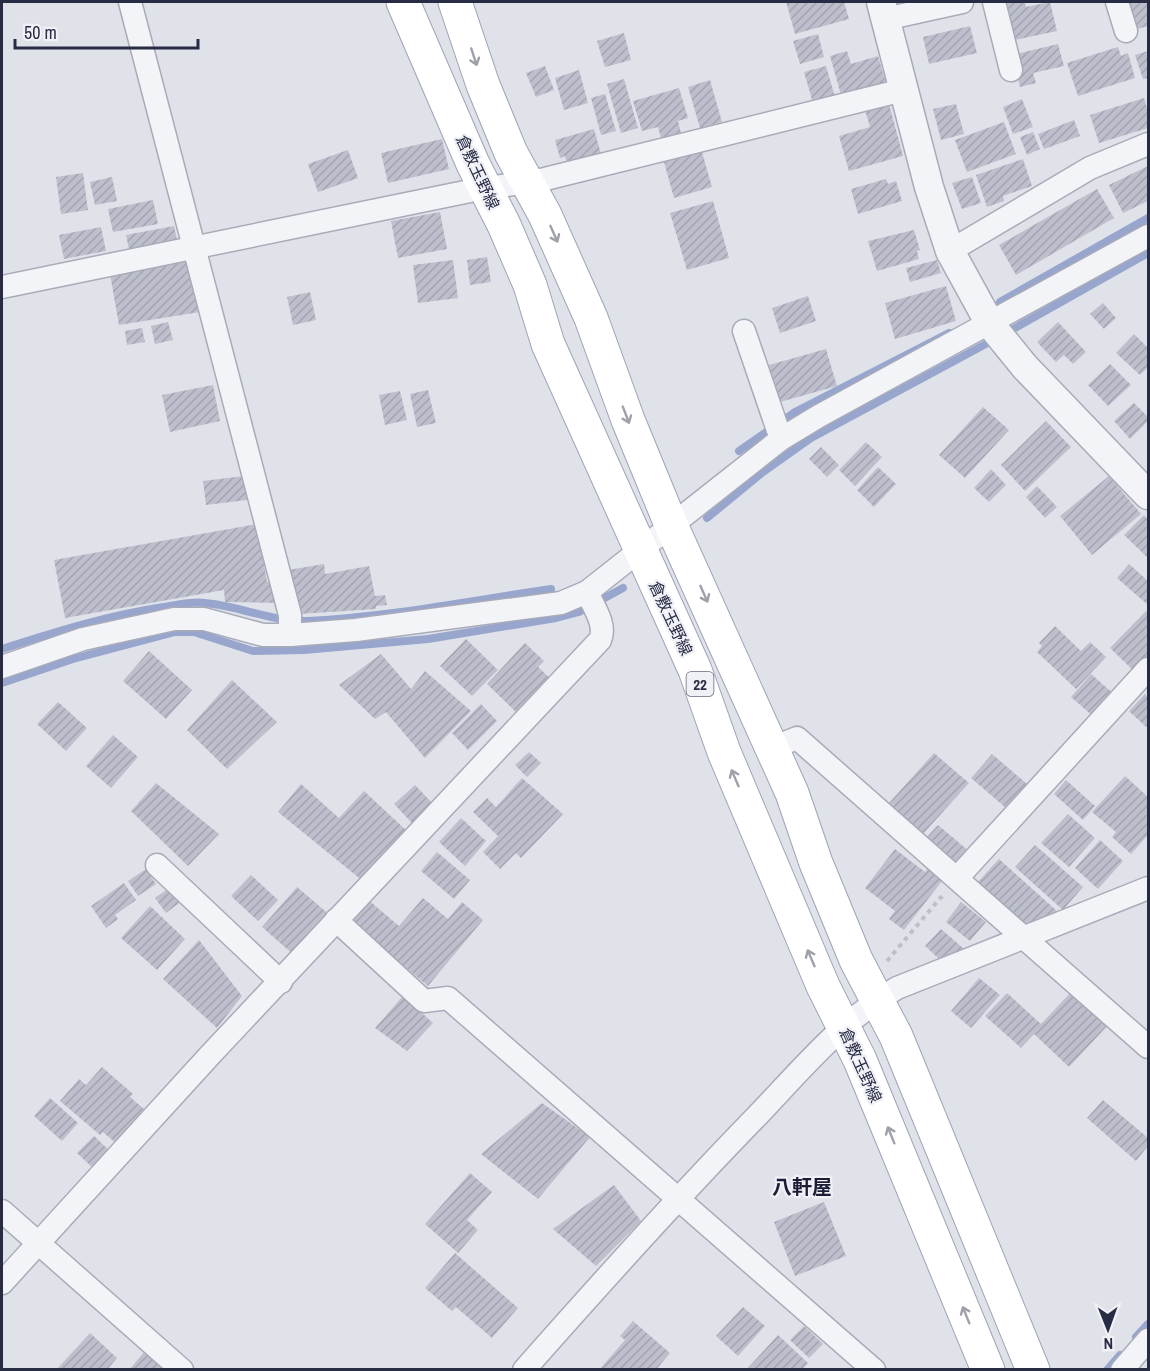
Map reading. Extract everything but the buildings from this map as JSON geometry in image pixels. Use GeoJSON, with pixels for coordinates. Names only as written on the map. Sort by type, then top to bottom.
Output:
{"type":"FeatureCollection","features":[{"type":"Feature","properties":{"kind":"main road","name":"倉敷玉野線"},"geometry":{"type":"LineString","coordinates":[[404,2],[530,285],[548,344],[695,670],[724,752],[823,986],[860,1060],[988,1370]]}},
{"type":"Feature","properties":{"kind":"main road","name":"22"},"geometry":{"type":"LineString","coordinates":[[455,2],[483,85],[511,153],[545,215],[591,318],[628,420],[672,527],[792,793],[816,863],[876,1000],[896,1035],[1033,1370]]}},
{"type":"Feature","properties":{"kind":"street"},"geometry":{"type":"LineString","coordinates":[[130,2],[290,625]]}},
{"type":"Feature","properties":{"kind":"street"},"geometry":{"type":"LineString","coordinates":[[962,2],[883,10],[929,187],[950,250],[998,334],[1025,367],[1149,495]]}},
{"type":"Feature","properties":{"kind":"street"},"geometry":{"type":"LineString","coordinates":[[994,2],[1011,70]]}},
{"type":"Feature","properties":{"kind":"street"},"geometry":{"type":"LineString","coordinates":[[1117,2],[1126,31]]}},
{"type":"Feature","properties":{"kind":"street"},"geometry":{"type":"LineString","coordinates":[[2,287],[485,188],[526,182],[903,90]]}},
{"type":"Feature","properties":{"kind":"street"},"geometry":{"type":"LineString","coordinates":[[950,250],[1090,168],[1149,144]]}},
{"type":"Feature","properties":{"kind":"street"},"geometry":{"type":"LineString","coordinates":[[2,667],[83,639],[174,620],[204,619],[263,635],[290,625],[356,630],[561,603],[591,602],[640,552],[672,527],[777,429],[819,416],[998,334],[1149,236]]}},
{"type":"Feature","properties":{"kind":"street"},"geometry":{"type":"LineString","coordinates":[[744,331],[777,429]]}},
{"type":"Feature","properties":{"kind":"street"},"geometry":{"type":"LineString","coordinates":[[2,1283],[218,1046],[281,982],[336,920],[600,640],[603,633],[591,602]]}},
{"type":"Feature","properties":{"kind":"street"},"geometry":{"type":"LineString","coordinates":[[958,877],[1149,669]]}},
{"type":"Feature","properties":{"kind":"street"},"geometry":{"type":"LineString","coordinates":[[772,748],[797,738],[1149,1047]]}},
{"type":"Feature","properties":{"kind":"street"},"geometry":{"type":"LineString","coordinates":[[157,865],[281,982]]}},
{"type":"Feature","properties":{"kind":"street"},"geometry":{"type":"LineString","coordinates":[[524,1370],[679,1197],[844,1026],[876,1000],[897,988],[1149,888]]}},
{"type":"Feature","properties":{"kind":"street"},"geometry":{"type":"LineString","coordinates":[[336,920],[424,1001],[448,998],[679,1197],[874,1370]]}},
{"type":"Feature","properties":{"kind":"street"},"geometry":{"type":"LineString","coordinates":[[2,1210],[182,1370]]}},
{"type":"Feature","properties":{"kind":"street"},"geometry":{"type":"LineString","coordinates":[[1122,1370],[1149,1340]]}},
{"type":"Feature","properties":{"kind":"path"},"geometry":{"type":"LineString","coordinates":[[884,965],[958,877]]}},
{"type":"Feature","properties":{"kind":"waterway"},"geometry":{"type":"LineString","coordinates":[[1000,302],[1148,218]]}},
{"type":"Feature","properties":{"kind":"waterway"},"geometry":{"type":"LineString","coordinates":[[1006,333],[1148,253]]}},
{"type":"Feature","properties":{"kind":"waterway"},"geometry":{"type":"LineString","coordinates":[[739,451],[795,412],[949,333]]}},
{"type":"Feature","properties":{"kind":"waterway"},"geometry":{"type":"LineString","coordinates":[[707,518],[763,472],[811,438],[995,339]]}},
{"type":"Feature","properties":{"kind":"waterway"},"geometry":{"type":"LineString","coordinates":[[2,683],[73,659],[175,632],[194,632],[253,651],[304,650],[428,639],[556,618],[579,612],[623,588]]}},
{"type":"Feature","properties":{"kind":"waterway"},"geometry":{"type":"LineString","coordinates":[[2,649],[103,619],[190,603],[218,605],[282,619],[308,621],[399,612],[551,589]]}},
{"type":"Feature","properties":{"kind":"waterway"},"geometry":{"type":"LineString","coordinates":[[1136,1337],[1148,1324]]}},
{"type":"Feature","properties":{"kind":"waterway"},"geometry":{"type":"LineString","coordinates":[[1107,1370],[1120,1355]]}},
{"type":"Feature","properties":{"kind":"district","name":"八軒屋"},"geometry":{"type":"Point","coordinates":[802,1186]}}]}
